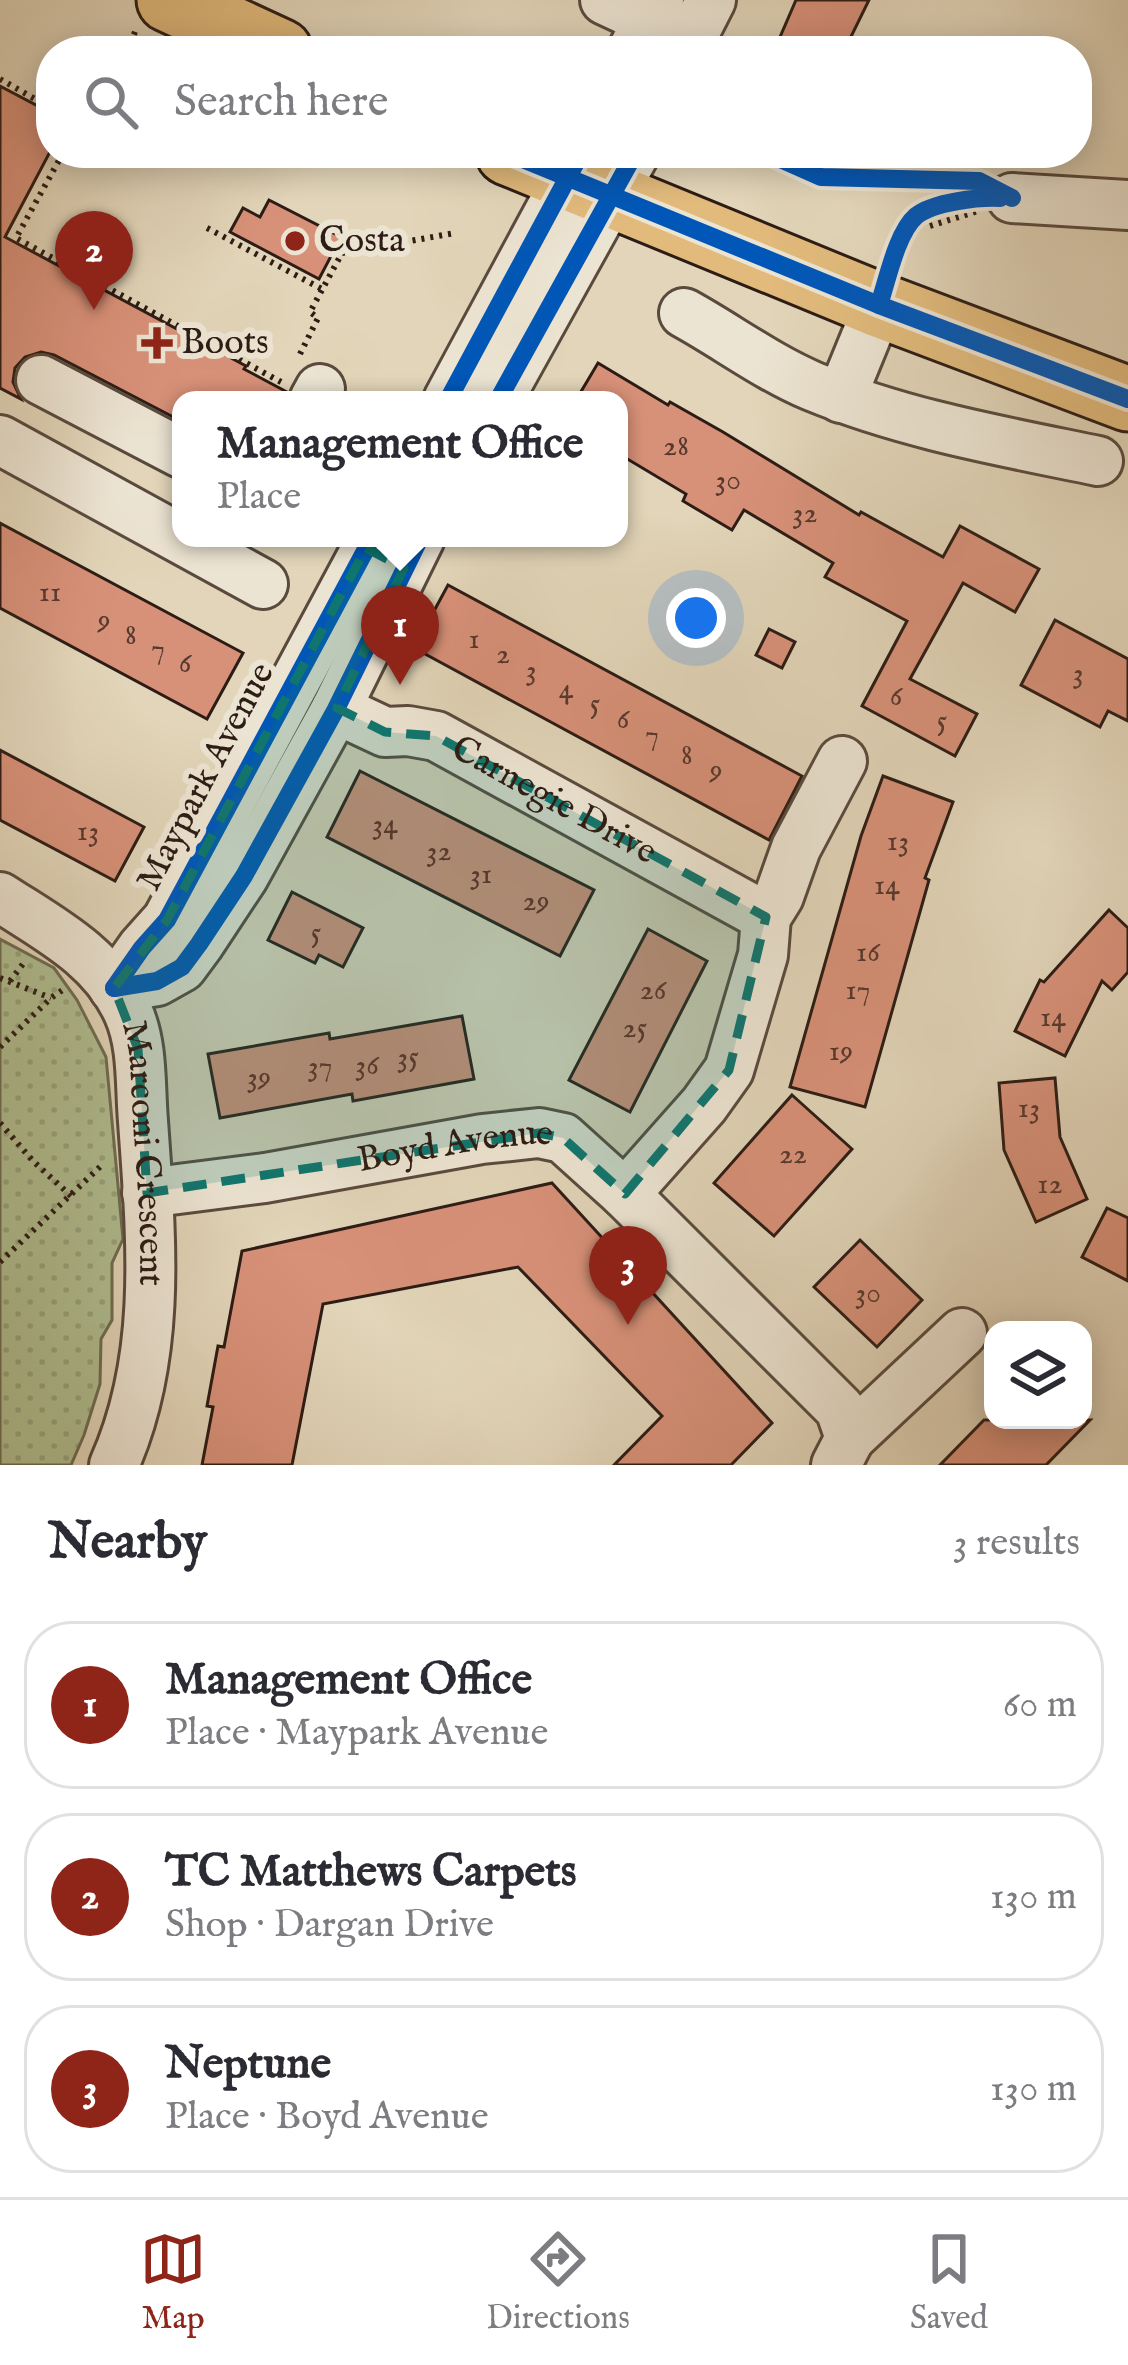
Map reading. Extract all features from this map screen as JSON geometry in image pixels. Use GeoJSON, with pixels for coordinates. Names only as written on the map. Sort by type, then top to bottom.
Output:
{"type":"FeatureCollection","features":[{"type":"Feature","properties":{"kind":"main road"},"geometry":{"type":"LineString","coordinates":[[169,0],[247,36]]}},
{"type":"Feature","properties":{"kind":"main road"},"geometry":{"type":"LineString","coordinates":[[600,170],[879,305],[1128,399]]}},
{"type":"Feature","properties":{"kind":"street"},"geometry":{"type":"LineString","coordinates":[[605,0],[646,24]]}},
{"type":"Feature","properties":{"kind":"street"},"geometry":{"type":"LineString","coordinates":[[693,36],[711,0]]}},
{"type":"Feature","properties":{"kind":"street"},"geometry":{"type":"LineString","coordinates":[[454,391],[600,170]]}},
{"type":"Feature","properties":{"kind":"street"},"geometry":{"type":"LineString","coordinates":[[502,391],[600,170]]}},
{"type":"Feature","properties":{"kind":"street"},"geometry":{"type":"LineString","coordinates":[[1012,198],[1128,205]]}},
{"type":"Feature","properties":{"kind":"street"},"geometry":{"type":"LineString","coordinates":[[841,398],[879,305]]}},
{"type":"Feature","properties":{"kind":"street"},"geometry":{"type":"LineString","coordinates":[[684,313],[841,398],[962,434],[1098,460]]}},
{"type":"Feature","properties":{"kind":"street"},"geometry":{"type":"LineString","coordinates":[[41,380],[172,448]]}},
{"type":"Feature","properties":{"kind":"street"},"geometry":{"type":"LineString","coordinates":[[0,440],[172,534]]}},
{"type":"Feature","properties":{"kind":"street"},"geometry":{"type":"LineString","coordinates":[[195,547],[263,584]]}},
{"type":"Feature","properties":{"kind":"street","name":"Maypark Avenue"},"geometry":{"type":"LineString","coordinates":[[91,987],[142,948],[167,920],[381,547]]}},
{"type":"Feature","properties":{"kind":"street","name":"Maypark Avenue"},"geometry":{"type":"LineString","coordinates":[[91,987],[158,981],[182,967],[244,876],[336,710],[382,547]]}},
{"type":"Feature","properties":{"kind":"street","name":"Carnegie Drive"},"geometry":{"type":"LineString","coordinates":[[336,710],[385,732],[436,736],[766,917]]}},
{"type":"Feature","properties":{"kind":"street"},"geometry":{"type":"LineString","coordinates":[[626,1194],[729,1070],[764,955],[766,917],[842,761]]}},
{"type":"Feature","properties":{"kind":"street","name":"Marconi Crescent"},"geometry":{"type":"LineString","coordinates":[[0,897],[82,951],[91,987],[128,1010],[138,1049],[151,1287],[142,1380],[114,1465]]}},
{"type":"Feature","properties":{"kind":"street","name":"Boyd Avenue"},"geometry":{"type":"LineString","coordinates":[[147,1193],[265,1178],[482,1139],[539,1133],[563,1138],[626,1194],[840,1409],[843,1451]]}},
{"type":"Feature","properties":{"kind":"street","name":"Boyd Avenue"},"geometry":{"type":"LineString","coordinates":[[843,1451],[962,1333]]}},
{"type":"Feature","properties":{"kind":"path"},"geometry":{"type":"LineString","coordinates":[[0,79],[36,99]]}},
{"type":"Feature","properties":{"kind":"path"},"geometry":{"type":"LineString","coordinates":[[55,168],[16,238],[284,383],[318,318],[310,312],[342,253],[455,233]]}},
{"type":"Feature","properties":{"kind":"path"},"geometry":{"type":"LineString","coordinates":[[207,228],[322,289]]}},
{"type":"Feature","properties":{"kind":"path"},"geometry":{"type":"LineString","coordinates":[[10,981],[30,955]]}},
{"type":"Feature","properties":{"kind":"path"},"geometry":{"type":"LineString","coordinates":[[0,978],[51,998]]}},
{"type":"Feature","properties":{"kind":"path"},"geometry":{"type":"LineString","coordinates":[[0,1047],[51,998],[91,987]]}},
{"type":"Feature","properties":{"kind":"path"},"geometry":{"type":"LineString","coordinates":[[0,1123],[70,1196],[0,1262]]}},
{"type":"Feature","properties":{"kind":"highlighted area"},"geometry":{"type":"Polygon","coordinates":[[[366,548],[404,568],[337,708],[385,732],[436,736],[766,917],[729,1070],[625,1194],[563,1138],[539,1133],[147,1193],[138,1049],[114,988],[167,920],[366,548]]]}},
{"type":"Feature","properties":{"kind":"green space"},"geometry":{"type":"Polygon","coordinates":[[[0,939],[54,968],[77,1000],[106,1057],[123,1239],[112,1263],[112,1320],[101,1339],[100,1384],[71,1465],[0,1465],[0,939]]]}},
{"type":"Feature","properties":{"kind":"building"},"geometry":{"type":"Polygon","coordinates":[[[796,0],[869,0],[851,36],[780,36],[796,0]]]}},
{"type":"Feature","properties":{"kind":"building"},"geometry":{"type":"Polygon","coordinates":[[[0,86],[36,105],[36,168],[41,168],[5,237],[285,391],[172,391],[172,416],[41,352],[25,357],[15,368],[13,382],[21,399],[0,388],[0,86]]]}},
{"type":"Feature","properties":{"kind":"building"},"geometry":{"type":"Polygon","coordinates":[[[269,200],[341,237],[319,279],[230,232],[243,208],[260,217],[269,200]]]}},
{"type":"Feature","properties":{"kind":"building"},"geometry":{"type":"Polygon","coordinates":[[[598,363],[859,515],[943,557],[960,526],[1039,569],[1015,612],[963,583],[910,679],[977,714],[955,756],[862,706],[907,621],[825,577],[833,563],[744,510],[732,530],[683,501],[686,494],[628,459],[628,391],[581,391],[598,363]]]}},
{"type":"Feature","properties":{"kind":"building"},"geometry":{"type":"Polygon","coordinates":[[[0,523],[243,653],[207,719],[0,608],[0,523]]]}},
{"type":"Feature","properties":{"kind":"building"},"geometry":{"type":"Polygon","coordinates":[[[448,585],[802,776],[769,840],[414,648],[448,585]]]}},
{"type":"Feature","properties":{"kind":"building"},"geometry":{"type":"Polygon","coordinates":[[[1055,620],[1128,659],[1128,721],[1108,711],[1100,727],[1021,685],[1055,620]]]}},
{"type":"Feature","properties":{"kind":"building"},"geometry":{"type":"Polygon","coordinates":[[[769,629],[795,642],[782,668],[756,655],[769,629]]]}},
{"type":"Feature","properties":{"kind":"building"},"geometry":{"type":"Polygon","coordinates":[[[0,750],[144,827],[115,881],[0,820],[0,750]]]}},
{"type":"Feature","properties":{"kind":"building"},"geometry":{"type":"Polygon","coordinates":[[[360,771],[594,890],[560,956],[327,837],[360,771]]]}},
{"type":"Feature","properties":{"kind":"building"},"geometry":{"type":"Polygon","coordinates":[[[883,776],[953,802],[925,878],[929,880],[865,1107],[790,1087],[861,836],[883,776]]]}},
{"type":"Feature","properties":{"kind":"building"},"geometry":{"type":"Polygon","coordinates":[[[292,892],[363,928],[343,967],[319,955],[315,963],[268,940],[292,892]]]}},
{"type":"Feature","properties":{"kind":"building"},"geometry":{"type":"Polygon","coordinates":[[[1109,910],[1128,928],[1128,972],[1112,990],[1102,981],[1065,1056],[1015,1031],[1040,980],[1044,982],[1109,910]]]}},
{"type":"Feature","properties":{"kind":"building"},"geometry":{"type":"Polygon","coordinates":[[[648,929],[707,961],[630,1112],[569,1080],[648,929]]]}},
{"type":"Feature","properties":{"kind":"building"},"geometry":{"type":"Polygon","coordinates":[[[462,1016],[474,1079],[353,1101],[352,1094],[220,1118],[208,1054],[462,1016]]]}},
{"type":"Feature","properties":{"kind":"building"},"geometry":{"type":"Polygon","coordinates":[[[1055,1078],[1060,1137],[1087,1199],[1036,1222],[1004,1150],[999,1083],[1055,1078]]]}},
{"type":"Feature","properties":{"kind":"building"},"geometry":{"type":"Polygon","coordinates":[[[792,1095],[852,1149],[774,1236],[714,1183],[792,1095]]]}},
{"type":"Feature","properties":{"kind":"building"},"geometry":{"type":"Polygon","coordinates":[[[552,1183],[772,1423],[731,1465],[614,1465],[662,1416],[518,1267],[323,1304],[292,1465],[202,1465],[218,1346],[224,1347],[242,1251],[552,1183]]]}},
{"type":"Feature","properties":{"kind":"building"},"geometry":{"type":"Polygon","coordinates":[[[1107,1208],[1128,1218],[1128,1281],[1082,1257],[1107,1208]]]}},
{"type":"Feature","properties":{"kind":"building"},"geometry":{"type":"Polygon","coordinates":[[[860,1240],[922,1300],[877,1347],[814,1287],[860,1240]]]}},
{"type":"Feature","properties":{"kind":"building"},"geometry":{"type":"Polygon","coordinates":[[[984,1420],[984,1429],[1081,1429],[1046,1465],[940,1465],[984,1420]]]}},
{"type":"Feature","properties":{"kind":"cycle path"},"geometry":{"type":"LineString","coordinates":[[545,168],[879,305],[1128,399]]}},
{"type":"Feature","properties":{"kind":"cycle path"},"geometry":{"type":"LineString","coordinates":[[453,391],[573,168]]}},
{"type":"Feature","properties":{"kind":"cycle path"},"geometry":{"type":"LineString","coordinates":[[503,391],[627,168]]}},
{"type":"Feature","properties":{"kind":"cycle path"},"geometry":{"type":"LineString","coordinates":[[801,168],[821,177],[979,181],[1012,198]]}},
{"type":"Feature","properties":{"kind":"cycle path"},"geometry":{"type":"LineString","coordinates":[[879,305],[898,245],[916,216],[945,204],[1000,198]]}},
{"type":"Feature","properties":{"kind":"cycle path"},"geometry":{"type":"LineString","coordinates":[[114,988],[167,920],[367,547]]}},
{"type":"Feature","properties":{"kind":"cycle path"},"geometry":{"type":"LineString","coordinates":[[114,988],[157,981],[182,967],[199,944],[244,876],[336,709],[416,547]]}},
{"type":"Feature","properties":{"kind":"place","name":"Costa"},"geometry":{"type":"Point","coordinates":[295,241]}},
{"type":"Feature","properties":{"kind":"place","name":"TC Matthews Carpets"},"geometry":{"type":"Point","coordinates":[94,310]}},
{"type":"Feature","properties":{"kind":"place","name":"Boots"},"geometry":{"type":"Point","coordinates":[157,343]}},
{"type":"Feature","properties":{"kind":"place","name":"Management Office"},"geometry":{"type":"Point","coordinates":[400,685]}},
{"type":"Feature","properties":{"kind":"place","name":"Neptune"},"geometry":{"type":"Point","coordinates":[628,1325]}}]}
